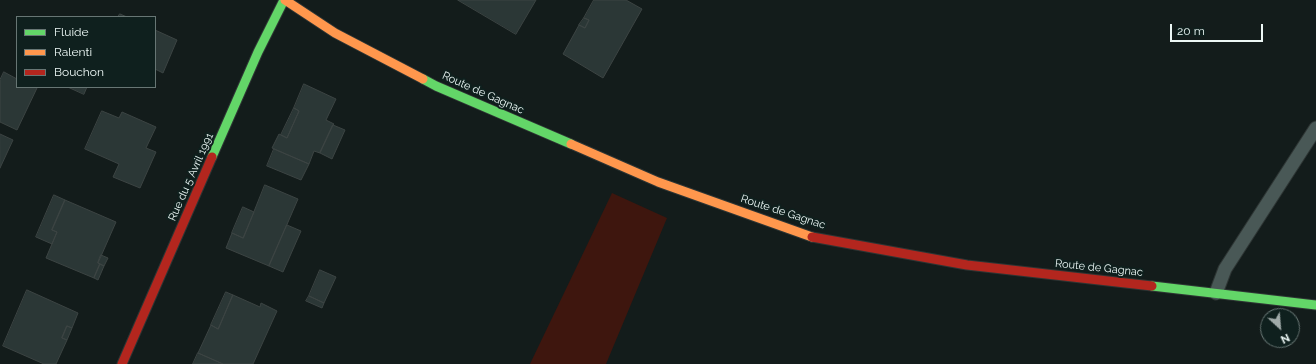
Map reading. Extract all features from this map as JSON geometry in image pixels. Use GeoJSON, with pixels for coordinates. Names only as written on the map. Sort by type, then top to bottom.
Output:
{"type":"FeatureCollection","features":[{"type":"Feature","properties":{"kind":"main road","name":"Route de Gagnac"},"geometry":{"type":"LineString","coordinates":[[284,0],[335,33],[436,86],[658,182],[809,236],[967,265],[1316,305]]}},
{"type":"Feature","properties":{"kind":"main road","name":"Rue du 5 Avril 1991"},"geometry":{"type":"LineString","coordinates":[[122,364],[255,59],[284,0]]}},
{"type":"Feature","properties":{"kind":"lane"},"geometry":{"type":"LineString","coordinates":[[1216,293],[1225,269],[1316,128]]}},
{"type":"Feature","properties":{"kind":"shaded area"},"geometry":{"type":"Polygon","coordinates":[[[612,193],[667,218],[606,364],[530,364],[612,193]]]}},
{"type":"Feature","properties":{"kind":"building"},"geometry":{"type":"Polygon","coordinates":[[[458,0],[536,0],[516,34],[458,0]]]}},
{"type":"Feature","properties":{"kind":"building"},"geometry":{"type":"Polygon","coordinates":[[[594,0],[626,0],[642,9],[603,78],[563,54],[579,25],[585,28],[589,20],[584,18],[594,0]]]}},
{"type":"Feature","properties":{"kind":"building"},"geometry":{"type":"Polygon","coordinates":[[[584,18],[589,20],[585,28],[579,25],[584,18]]]}},
{"type":"Feature","properties":{"kind":"building"},"geometry":{"type":"Polygon","coordinates":[[[156,30],[177,40],[163,73],[156,70],[156,30]]]}},
{"type":"Feature","properties":{"kind":"building"},"geometry":{"type":"Polygon","coordinates":[[[4,72],[16,78],[16,88],[37,88],[17,130],[0,122],[0,80],[4,72]]]}},
{"type":"Feature","properties":{"kind":"building"},"geometry":{"type":"Polygon","coordinates":[[[304,84],[336,99],[326,120],[334,124],[320,153],[314,151],[309,164],[272,148],[279,134],[287,138],[299,111],[294,108],[304,84]]]}},
{"type":"Feature","properties":{"kind":"building"},"geometry":{"type":"Polygon","coordinates":[[[70,88],[87,88],[84,94],[70,88]]]}},
{"type":"Feature","properties":{"kind":"building"},"geometry":{"type":"Polygon","coordinates":[[[294,108],[299,111],[287,138],[281,135],[294,108]]]}},
{"type":"Feature","properties":{"kind":"building"},"geometry":{"type":"Polygon","coordinates":[[[102,111],[119,118],[122,112],[156,127],[146,148],[156,152],[140,188],[113,177],[119,164],[85,149],[102,111]]]}},
{"type":"Feature","properties":{"kind":"building"},"geometry":{"type":"Polygon","coordinates":[[[333,125],[345,130],[332,159],[320,153],[333,125]]]}},
{"type":"Feature","properties":{"kind":"building"},"geometry":{"type":"Polygon","coordinates":[[[0,134],[13,140],[0,168],[0,134]]]}},
{"type":"Feature","properties":{"kind":"building"},"geometry":{"type":"Polygon","coordinates":[[[274,149],[309,164],[301,180],[267,166],[274,149]]]}},
{"type":"Feature","properties":{"kind":"building"},"geometry":{"type":"Polygon","coordinates":[[[265,185],[298,199],[269,266],[226,248],[232,233],[243,238],[265,185]]]}},
{"type":"Feature","properties":{"kind":"building"},"geometry":{"type":"Polygon","coordinates":[[[54,195],[65,200],[52,230],[57,232],[52,244],[36,237],[54,195]]]}},
{"type":"Feature","properties":{"kind":"building"},"geometry":{"type":"Polygon","coordinates":[[[65,200],[116,222],[98,263],[100,264],[94,278],[46,258],[57,232],[52,230],[65,200]]]}},
{"type":"Feature","properties":{"kind":"building"},"geometry":{"type":"Polygon","coordinates":[[[243,207],[254,212],[243,238],[232,233],[243,207]]]}},
{"type":"Feature","properties":{"kind":"building"},"geometry":{"type":"Polygon","coordinates":[[[287,225],[301,231],[283,272],[269,266],[287,225]]]}},
{"type":"Feature","properties":{"kind":"building"},"geometry":{"type":"Polygon","coordinates":[[[101,255],[108,258],[104,266],[98,263],[101,255]]]}},
{"type":"Feature","properties":{"kind":"building"},"geometry":{"type":"Polygon","coordinates":[[[100,264],[104,266],[98,280],[94,278],[100,264]]]}},
{"type":"Feature","properties":{"kind":"building"},"geometry":{"type":"Polygon","coordinates":[[[320,270],[336,277],[324,303],[309,296],[320,270]]]}},
{"type":"Feature","properties":{"kind":"building"},"geometry":{"type":"Polygon","coordinates":[[[27,290],[78,313],[72,328],[67,326],[62,338],[67,340],[56,364],[44,364],[3,346],[27,290]]]}},
{"type":"Feature","properties":{"kind":"building"},"geometry":{"type":"Polygon","coordinates":[[[226,292],[233,295],[218,329],[211,325],[226,292]]]}},
{"type":"Feature","properties":{"kind":"building"},"geometry":{"type":"Polygon","coordinates":[[[233,295],[260,307],[261,303],[277,311],[253,364],[223,364],[198,353],[211,325],[218,329],[233,295]]]}},
{"type":"Feature","properties":{"kind":"building"},"geometry":{"type":"Polygon","coordinates":[[[309,296],[324,303],[322,308],[306,301],[309,296]]]}},
{"type":"Feature","properties":{"kind":"building"},"geometry":{"type":"Polygon","coordinates":[[[67,326],[72,328],[67,340],[62,338],[67,326]]]}},
{"type":"Feature","properties":{"kind":"building"},"geometry":{"type":"Polygon","coordinates":[[[198,353],[223,364],[193,364],[198,353]]]}},
{"type":"Feature","properties":{"kind":"traffic: fast"},"geometry":{"type":"LineString","coordinates":[[212,157],[258,52],[284,0]]}},
{"type":"Feature","properties":{"kind":"traffic: fast"},"geometry":{"type":"LineString","coordinates":[[423,79],[571,144]]}},
{"type":"Feature","properties":{"kind":"traffic: fast"},"geometry":{"type":"LineString","coordinates":[[1152,286],[1316,305]]}},
{"type":"Feature","properties":{"kind":"traffic: slow"},"geometry":{"type":"LineString","coordinates":[[285,0],[335,33],[423,79]]}},
{"type":"Feature","properties":{"kind":"traffic: slow"},"geometry":{"type":"LineString","coordinates":[[571,144],[658,182],[812,237]]}},
{"type":"Feature","properties":{"kind":"traffic: jam"},"geometry":{"type":"LineString","coordinates":[[122,364],[212,157]]}},
{"type":"Feature","properties":{"kind":"traffic: jam"},"geometry":{"type":"LineString","coordinates":[[812,237],[967,265],[1152,286]]}}]}
